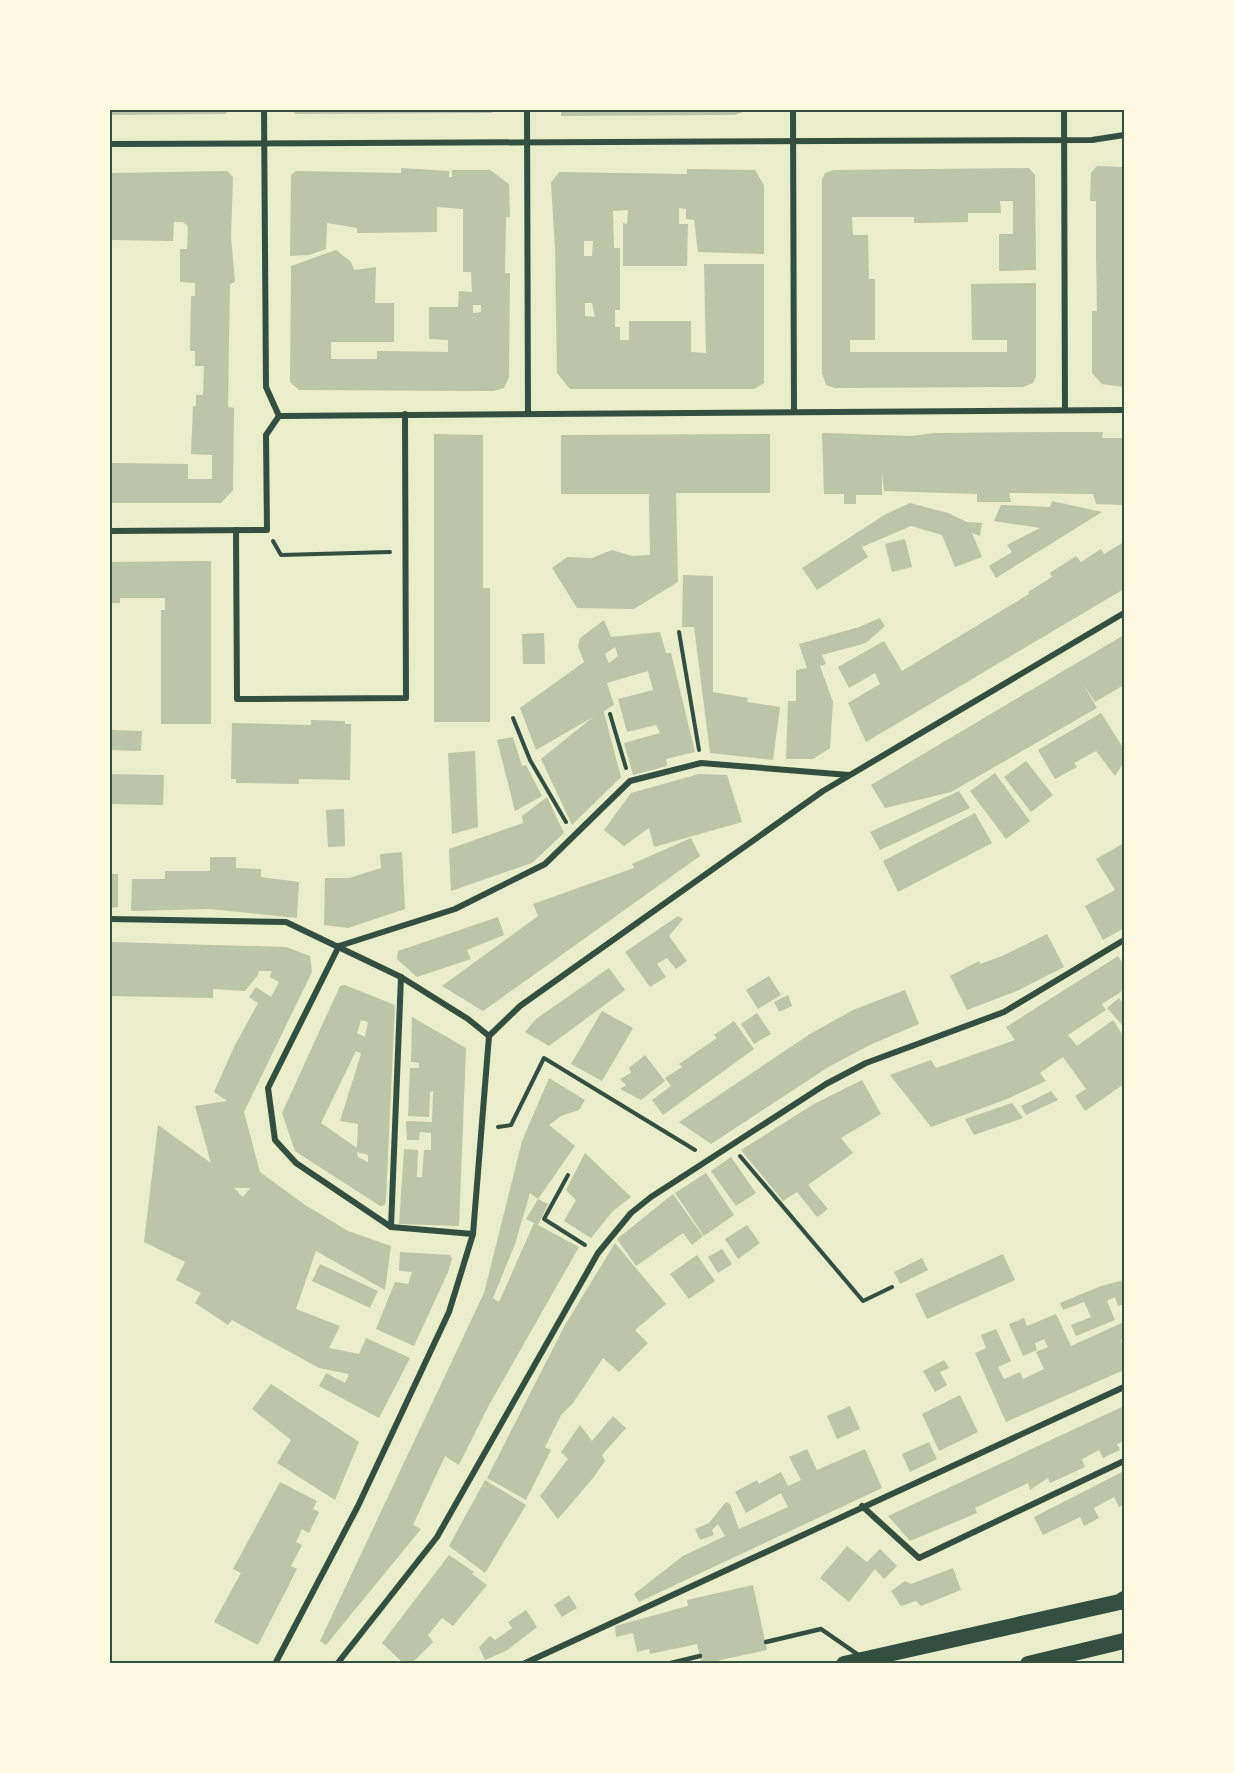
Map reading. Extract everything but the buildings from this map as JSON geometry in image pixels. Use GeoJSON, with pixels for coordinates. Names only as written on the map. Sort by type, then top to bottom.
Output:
{"type":"FeatureCollection","features":[{"type":"Feature","properties":{"kind":"highway"},"geometry":{"type":"LineString","coordinates":[[844,1664],[1124,1600]]}},
{"type":"Feature","properties":{"kind":"highway"},"geometry":{"type":"LineString","coordinates":[[1028,1664],[1125,1641]]}},
{"type":"Feature","properties":{"kind":"street"},"geometry":{"type":"LineString","coordinates":[[264,110],[266,387],[279,416]]}},
{"type":"Feature","properties":{"kind":"street"},"geometry":{"type":"LineString","coordinates":[[526,110],[528,413]]}},
{"type":"Feature","properties":{"kind":"street"},"geometry":{"type":"LineString","coordinates":[[793,110],[794,412]]}},
{"type":"Feature","properties":{"kind":"street"},"geometry":{"type":"LineString","coordinates":[[1064,110],[1065,410]]}},
{"type":"Feature","properties":{"kind":"street"},"geometry":{"type":"LineString","coordinates":[[110,144],[1064,140],[1125,135]]}},
{"type":"Feature","properties":{"kind":"street"},"geometry":{"type":"LineString","coordinates":[[279,416],[1125,410]]}},
{"type":"Feature","properties":{"kind":"street"},"geometry":{"type":"LineString","coordinates":[[236,530],[237,699],[406,698],[405,414]]}},
{"type":"Feature","properties":{"kind":"street"},"geometry":{"type":"LineString","coordinates":[[110,531],[267,530],[266,435],[279,416]]}},
{"type":"Feature","properties":{"kind":"street"},"geometry":{"type":"LineString","coordinates":[[275,1664],[358,1506],[449,1312],[473,1234],[489,1036],[520,1006],[798,808],[1125,613]]}},
{"type":"Feature","properties":{"kind":"street"},"geometry":{"type":"LineString","coordinates":[[473,1234],[391,1227],[297,1163],[275,1140],[268,1088],[339,946],[455,909],[545,864],[630,781],[701,763],[850,776]]}},
{"type":"Feature","properties":{"kind":"street"},"geometry":{"type":"LineString","coordinates":[[110,919],[286,922],[401,978],[468,1019],[489,1036]]}},
{"type":"Feature","properties":{"kind":"street"},"geometry":{"type":"LineString","coordinates":[[337,1664],[437,1537],[598,1253],[613,1232],[651,1197],[826,1084],[856,1068],[909,1046],[1004,1012],[1125,940]]}},
{"type":"Feature","properties":{"kind":"street"},"geometry":{"type":"LineString","coordinates":[[391,1227],[401,978]]}},
{"type":"Feature","properties":{"kind":"street"},"geometry":{"type":"LineString","coordinates":[[524,1664],[862,1506],[1125,1387]]}},
{"type":"Feature","properties":{"kind":"street"},"geometry":{"type":"LineString","coordinates":[[862,1506],[919,1558],[1125,1461]]}},
{"type":"Feature","properties":{"kind":"lane"},"geometry":{"type":"LineString","coordinates":[[766,1642],[820,1629],[865,1659]]}},
{"type":"Feature","properties":{"kind":"lane"},"geometry":{"type":"LineString","coordinates":[[667,1664],[700,1656]]}},
{"type":"Feature","properties":{"kind":"path"},"geometry":{"type":"LineString","coordinates":[[267,530],[281,555],[405,552]]}},
{"type":"Feature","properties":{"kind":"path"},"geometry":{"type":"LineString","coordinates":[[679,632],[701,763]]}},
{"type":"Feature","properties":{"kind":"path"},"geometry":{"type":"LineString","coordinates":[[610,714],[630,781]]}},
{"type":"Feature","properties":{"kind":"path"},"geometry":{"type":"LineString","coordinates":[[513,718],[530,760],[573,836]]}},
{"type":"Feature","properties":{"kind":"path"},"geometry":{"type":"LineString","coordinates":[[511,1125],[544,1058],[711,1159]]}},
{"type":"Feature","properties":{"kind":"path"},"geometry":{"type":"LineString","coordinates":[[732,1146],[864,1301],[892,1287]]}},
{"type":"Feature","properties":{"kind":"path"},"geometry":{"type":"LineString","coordinates":[[568,1175],[544,1219],[584,1244]]}}]}
